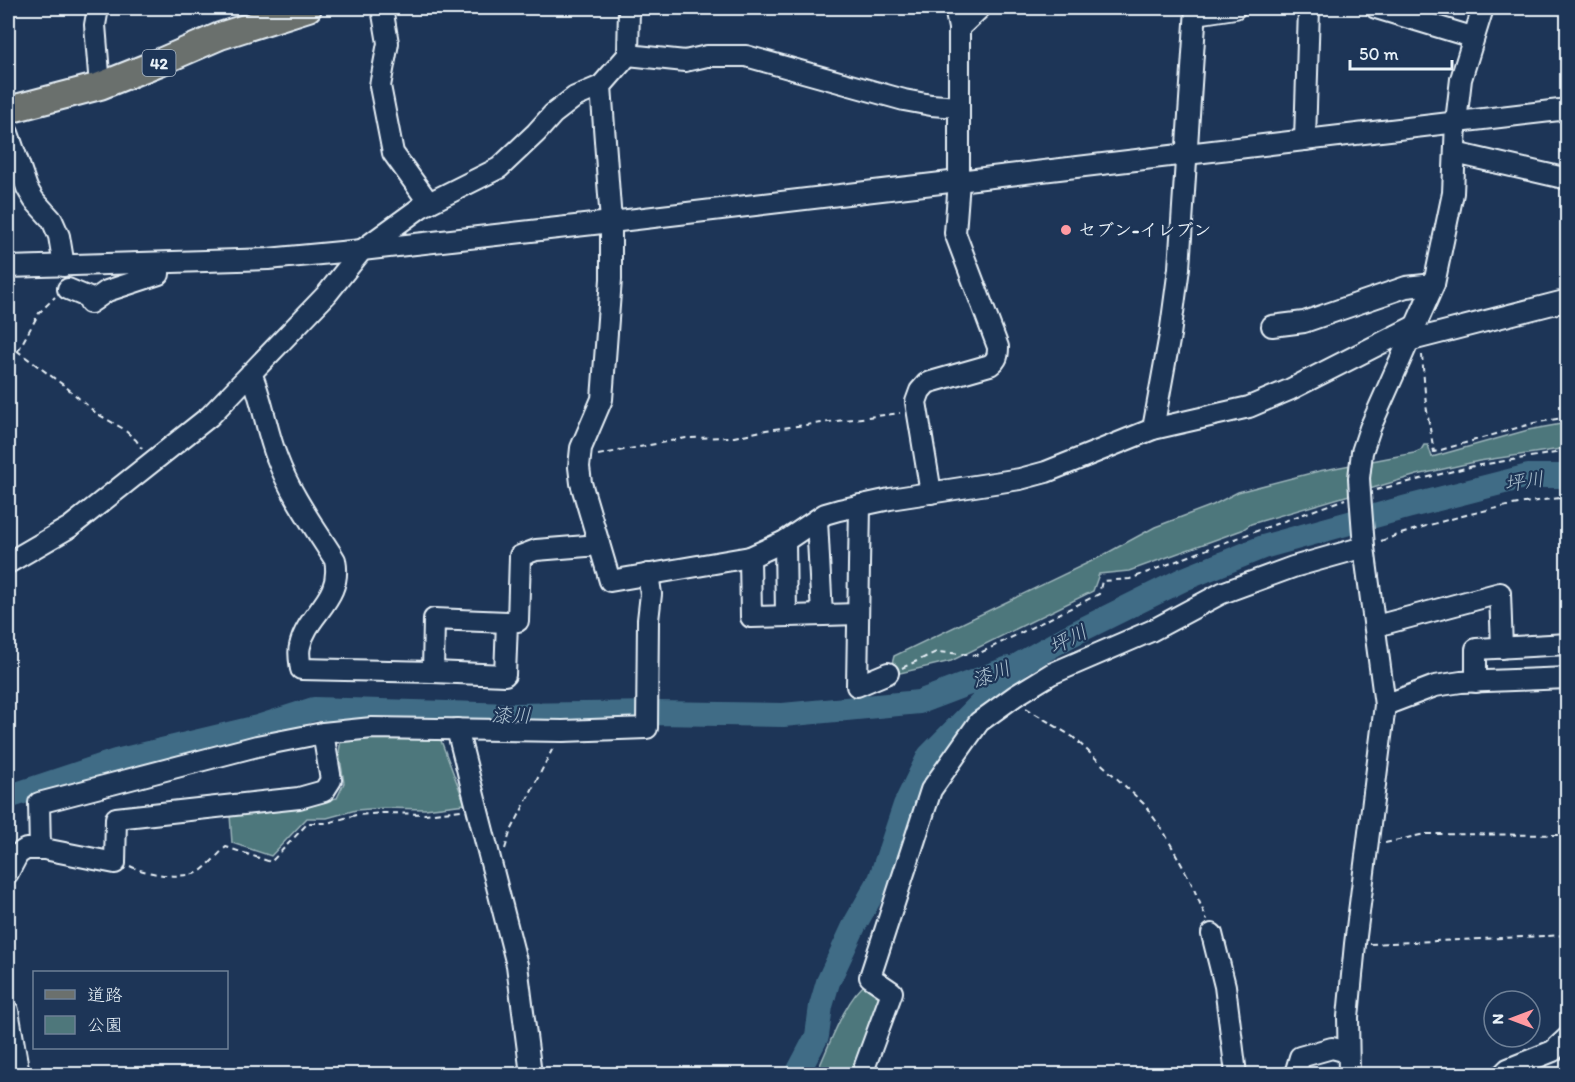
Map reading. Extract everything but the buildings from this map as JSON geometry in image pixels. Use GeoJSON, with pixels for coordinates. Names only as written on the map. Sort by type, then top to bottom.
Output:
{"type":"FeatureCollection","features":[{"type":"Feature","properties":{"kind":"main road","name":"42"},"geometry":{"type":"LineString","coordinates":[[8,110],[100,86],[220,36],[308,8]]}},
{"type":"Feature","properties":{"kind":"street"},"geometry":{"type":"LineString","coordinates":[[98,8],[95,25],[100,86]]}},
{"type":"Feature","properties":{"kind":"street"},"geometry":{"type":"LineString","coordinates":[[382,8],[388,43],[380,86],[393,153],[429,203]]}},
{"type":"Feature","properties":{"kind":"street"},"geometry":{"type":"LineString","coordinates":[[8,563],[70,527],[210,416],[327,294],[363,250],[429,203],[500,168],[553,114],[575,97],[601,86],[628,55],[628,8]]}},
{"type":"Feature","properties":{"kind":"street"},"geometry":{"type":"LineString","coordinates":[[931,493],[916,402],[920,391],[927,383],[990,365],[996,361],[998,354],[998,347],[955,232],[959,181],[959,27],[955,8]]}},
{"type":"Feature","properties":{"kind":"street"},"geometry":{"type":"LineString","coordinates":[[959,27],[980,8]]}},
{"type":"Feature","properties":{"kind":"street"},"geometry":{"type":"LineString","coordinates":[[1153,429],[1179,268],[1196,10],[1235,8]]}},
{"type":"Feature","properties":{"kind":"street"},"geometry":{"type":"LineString","coordinates":[[1305,140],[1309,8]]}},
{"type":"Feature","properties":{"kind":"street"},"geometry":{"type":"LineString","coordinates":[[1376,8],[1472,37]]}},
{"type":"Feature","properties":{"kind":"street"},"geometry":{"type":"LineString","coordinates":[[1349,1074],[1348,1017],[1355,944],[1385,705],[1359,494],[1362,452],[1370,428],[1414,335],[1434,284],[1454,193],[1456,122],[1461,79],[1472,37],[1483,8]]}},
{"type":"Feature","properties":{"kind":"street"},"geometry":{"type":"LineString","coordinates":[[628,55],[685,61],[707,56],[746,56],[904,100],[958,107]]}},
{"type":"Feature","properties":{"kind":"street"},"geometry":{"type":"LineString","coordinates":[[601,86],[610,222],[611,279],[602,399],[581,448],[580,459],[581,483],[610,580],[750,557],[785,541],[825,514],[860,505],[1020,479],[1046,472],[1153,429],[1249,407],[1414,335],[1568,300]]}},
{"type":"Feature","properties":{"kind":"street"},"geometry":{"type":"LineString","coordinates":[[8,267],[268,259],[363,250],[1568,109]]}},
{"type":"Feature","properties":{"kind":"street"},"geometry":{"type":"LineString","coordinates":[[8,133],[11,160],[34,200],[52,220],[64,266]]}},
{"type":"Feature","properties":{"kind":"street"},"geometry":{"type":"LineString","coordinates":[[1455,153],[1568,179]]}},
{"type":"Feature","properties":{"kind":"street"},"geometry":{"type":"LineString","coordinates":[[68,289],[92,301],[107,291],[159,274],[159,262]]}},
{"type":"Feature","properties":{"kind":"street"},"geometry":{"type":"LineString","coordinates":[[1272,326],[1304,322],[1406,287],[1434,284]]}},
{"type":"Feature","properties":{"kind":"street"},"geometry":{"type":"LineString","coordinates":[[251,373],[260,395],[277,458],[290,485],[335,560],[338,573],[332,592],[304,635],[299,647],[301,669],[505,675],[507,622]]}},
{"type":"Feature","properties":{"kind":"street"},"geometry":{"type":"LineString","coordinates":[[860,505],[857,686],[888,674]]}},
{"type":"Feature","properties":{"kind":"street"},"geometry":{"type":"LineString","coordinates":[[817,520],[822,615]]}},
{"type":"Feature","properties":{"kind":"street"},"geometry":{"type":"LineString","coordinates":[[785,541],[786,616]]}},
{"type":"Feature","properties":{"kind":"street"},"geometry":{"type":"LineString","coordinates":[[433,672],[434,619],[518,621],[520,556],[536,550],[599,545]]}},
{"type":"Feature","properties":{"kind":"street"},"geometry":{"type":"LineString","coordinates":[[862,1074],[892,992],[870,977],[930,790],[979,722],[1051,674],[1151,631],[1222,593],[1293,567],[1364,547]]}},
{"type":"Feature","properties":{"kind":"street"},"geometry":{"type":"LineString","coordinates":[[750,557],[751,617],[858,614]]}},
{"type":"Feature","properties":{"kind":"street"},"geometry":{"type":"LineString","coordinates":[[40,849],[39,803],[246,749],[323,733],[372,728],[562,730],[647,728],[648,620],[651,594],[648,574]]}},
{"type":"Feature","properties":{"kind":"street"},"geometry":{"type":"LineString","coordinates":[[1376,626],[1500,593],[1502,648]]}},
{"type":"Feature","properties":{"kind":"street"},"geometry":{"type":"LineString","coordinates":[[1476,682],[1476,649],[1568,644]]}},
{"type":"Feature","properties":{"kind":"street"},"geometry":{"type":"LineString","coordinates":[[1385,705],[1435,686],[1568,678]]}},
{"type":"Feature","properties":{"kind":"street"},"geometry":{"type":"LineString","coordinates":[[457,729],[517,965],[531,1074]]}},
{"type":"Feature","properties":{"kind":"street"},"geometry":{"type":"LineString","coordinates":[[8,873],[18,854],[26,849],[40,849],[115,863],[116,818],[299,798],[324,791],[331,780],[323,733]]}},
{"type":"Feature","properties":{"kind":"street"},"geometry":{"type":"LineString","coordinates":[[1212,934],[1225,986],[1236,1074]]}},
{"type":"Feature","properties":{"kind":"street"},"geometry":{"type":"LineString","coordinates":[[8,1011],[19,1074]]}},
{"type":"Feature","properties":{"kind":"street"},"geometry":{"type":"LineString","coordinates":[[1503,1074],[1508,1069],[1553,1052],[1568,1037]]}},
{"type":"Feature","properties":{"kind":"street"},"geometry":{"type":"LineString","coordinates":[[1295,1074],[1300,1057],[1332,1048],[1348,1052]]}},
{"type":"Feature","properties":{"kind":"path"},"geometry":{"type":"LineString","coordinates":[[18,351],[39,313],[50,301],[68,289]]}},
{"type":"Feature","properties":{"kind":"path"},"geometry":{"type":"LineString","coordinates":[[1414,335],[1434,452],[1534,423],[1568,417]]}},
{"type":"Feature","properties":{"kind":"path"},"geometry":{"type":"LineString","coordinates":[[8,344],[96,412],[122,428],[136,440],[152,464]]}},
{"type":"Feature","properties":{"kind":"path"},"geometry":{"type":"LineString","coordinates":[[580,459],[686,438],[734,437],[766,430],[918,412]]}},
{"type":"Feature","properties":{"kind":"path"},"geometry":{"type":"LineString","coordinates":[[888,674],[936,652],[976,654],[1099,594],[1102,580],[1130,579],[1359,494],[1474,466],[1568,451]]}},
{"type":"Feature","properties":{"kind":"path"},"geometry":{"type":"LineString","coordinates":[[1364,547],[1430,524],[1487,509],[1568,497]]}},
{"type":"Feature","properties":{"kind":"path"},"geometry":{"type":"LineString","coordinates":[[1011,699],[1073,737],[1144,804],[1164,832],[1191,882],[1212,934]]}},
{"type":"Feature","properties":{"kind":"path"},"geometry":{"type":"LineString","coordinates":[[495,877],[510,833],[562,730]]}},
{"type":"Feature","properties":{"kind":"path"},"geometry":{"type":"LineString","coordinates":[[115,863],[128,865],[143,872],[166,875],[198,873],[226,847],[271,862],[308,823],[327,823],[356,815],[425,814],[478,808]]}},
{"type":"Feature","properties":{"kind":"path"},"geometry":{"type":"LineString","coordinates":[[1367,847],[1425,834],[1568,835]]}},
{"type":"Feature","properties":{"kind":"path"},"geometry":{"type":"LineString","coordinates":[[1355,944],[1568,935]]}},
{"type":"Feature","properties":{"kind":"green space"},"geometry":{"type":"Polygon","coordinates":[[[1567,423],[1567,448],[1479,461],[1417,475],[1251,524],[1242,530],[1129,571],[1099,574],[1093,591],[951,661],[896,674],[891,668],[894,656],[1098,558],[1155,527],[1213,505],[1238,492],[1319,471],[1414,453],[1421,450],[1424,445],[1428,445],[1432,457],[1528,430],[1567,423]]]}},
{"type":"Feature","properties":{"kind":"green space"},"geometry":{"type":"Polygon","coordinates":[[[440,738],[465,804],[425,809],[356,810],[327,818],[307,818],[271,856],[232,843],[230,815],[337,798],[344,783],[339,752],[341,739],[440,738]]]}},
{"type":"Feature","properties":{"kind":"green space"},"geometry":{"type":"Polygon","coordinates":[[[867,983],[888,997],[859,1074],[816,1074],[844,1012],[851,1000],[867,983]]]}},
{"type":"Feature","properties":{"kind":"waterway","name":"坪川"},"geometry":{"type":"LineString","coordinates":[[797,1074],[817,1036],[821,1006],[828,982],[855,924],[880,880],[905,805],[929,756],[1020,664],[1067,637],[1184,579],[1263,547],[1528,476],[1568,476]]}},
{"type":"Feature","properties":{"kind":"waterway","name":"漆川"},"geometry":{"type":"LineString","coordinates":[[8,797],[116,761],[258,727],[314,709],[513,715],[655,713],[783,715],[919,702],[1009,668]]}},
{"type":"Feature","properties":{"kind":"place","name":"セブン-イレブン"},"geometry":{"type":"Point","coordinates":[1066,230]}}]}
